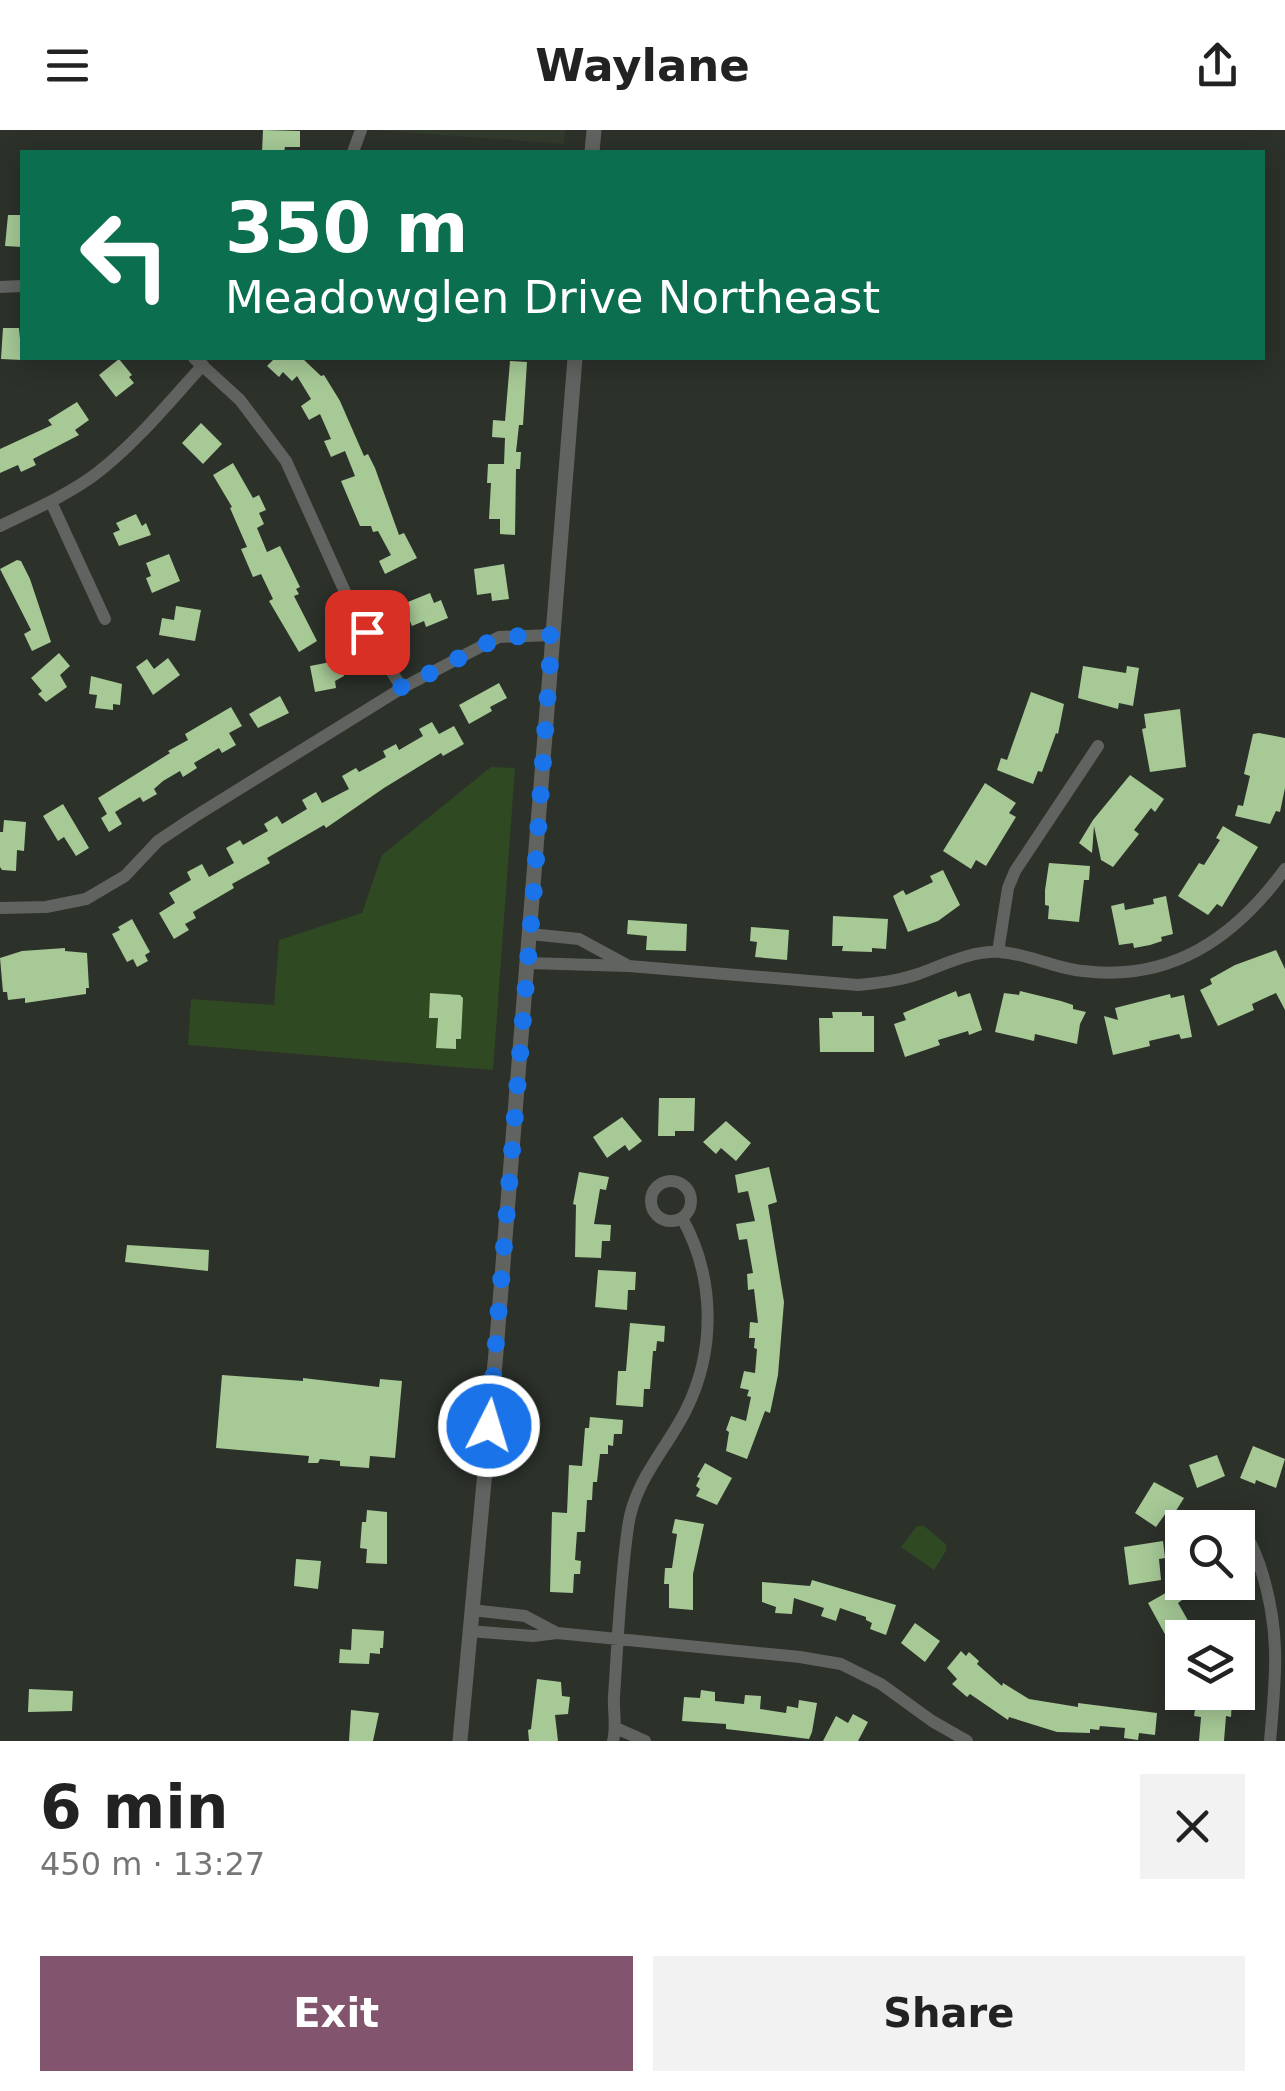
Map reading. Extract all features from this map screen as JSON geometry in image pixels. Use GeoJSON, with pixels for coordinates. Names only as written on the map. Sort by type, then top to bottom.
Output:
{"type":"FeatureCollection","features":[{"type":"Feature","properties":{"kind":"street"},"geometry":{"type":"LineString","coordinates":[[460,1741],[576,360]]}},
{"type":"Feature","properties":{"kind":"street"},"geometry":{"type":"LineString","coordinates":[[0,526],[95,475],[124,450],[198,362],[240,400],[286,462],[355,614],[402,688]]}},
{"type":"Feature","properties":{"kind":"street"},"geometry":{"type":"LineString","coordinates":[[51,502],[105,620]]}},
{"type":"Feature","properties":{"kind":"street"},"geometry":{"type":"LineString","coordinates":[[0,908],[46,908],[86,898],[124,876],[158,842],[194,817],[402,688],[499,637],[552,635]]}},
{"type":"Feature","properties":{"kind":"street"},"geometry":{"type":"LineString","coordinates":[[998,952],[1008,888],[1015,871],[1098,746]]}},
{"type":"Feature","properties":{"kind":"street"},"geometry":{"type":"LineString","coordinates":[[527,963],[629,966],[858,985],[888,982],[942,964],[998,952],[1083,971],[1134,972],[1189,957],[1238,925],[1285,870]]}},
{"type":"Feature","properties":{"kind":"street"},"geometry":{"type":"LineString","coordinates":[[530,934],[579,939],[629,966]]}},
{"type":"Feature","properties":{"kind":"street"},"geometry":{"type":"LineString","coordinates":[[646,1741],[615,1735],[613,1711],[633,1502],[643,1478],[685,1412],[700,1375],[708,1332],[706,1286],[693,1238],[682,1218]]}},
{"type":"Feature","properties":{"kind":"street"},"geometry":{"type":"LineString","coordinates":[[1255,1554],[1272,1603],[1276,1639],[1270,1741]]}},
{"type":"Feature","properties":{"kind":"street"},"geometry":{"type":"LineString","coordinates":[[1255,1566],[1260,1566]]}},
{"type":"Feature","properties":{"kind":"street"},"geometry":{"type":"LineString","coordinates":[[471,1610],[525,1616],[557,1634]]}},
{"type":"Feature","properties":{"kind":"street"},"geometry":{"type":"LineString","coordinates":[[469,1631],[557,1634],[800,1656],[841,1664],[881,1684],[966,1741]]}},
{"type":"Feature","properties":{"kind":"shaded area"},"geometry":{"type":"Polygon","coordinates":[[[374,130],[565,130],[564,144],[374,130]]]}},
{"type":"Feature","properties":{"kind":"green space"},"geometry":{"type":"Polygon","coordinates":[[[491,767],[515,768],[493,1070],[188,1045],[191,999],[274,1005],[279,940],[362,913],[382,855],[491,767]]]}},
{"type":"Feature","properties":{"kind":"green space"},"geometry":{"type":"Polygon","coordinates":[[[917,1526],[924,1526],[946,1544],[934,1570],[901,1547],[917,1526]]]}},
{"type":"Feature","properties":{"kind":"building"},"geometry":{"type":"Polygon","coordinates":[[[263,130],[300,131],[300,147],[262,150],[263,130]]]}},
{"type":"Feature","properties":{"kind":"building"},"geometry":{"type":"Polygon","coordinates":[[[8,215],[20,215],[20,247],[5,246],[8,215]]]}},
{"type":"Feature","properties":{"kind":"building"},"geometry":{"type":"Polygon","coordinates":[[[3,328],[19,328],[20,360],[1,359],[3,328]]]}},
{"type":"Feature","properties":{"kind":"building"},"geometry":{"type":"Polygon","coordinates":[[[120,360],[134,383],[116,397],[99,375],[120,360]]]}},
{"type":"Feature","properties":{"kind":"building"},"geometry":{"type":"Polygon","coordinates":[[[273,360],[304,360],[324,375],[364,456],[368,454],[375,468],[399,535],[404,533],[417,558],[385,574],[379,561],[391,555],[378,531],[360,526],[341,481],[355,476],[345,451],[331,457],[324,441],[331,439],[320,414],[309,420],[301,406],[311,399],[297,376],[292,381],[283,372],[279,377],[267,366],[273,360]]]}},
{"type":"Feature","properties":{"kind":"building"},"geometry":{"type":"Polygon","coordinates":[[[510,361],[527,362],[523,425],[519,425],[516,452],[521,452],[520,469],[516,469],[515,535],[500,534],[500,519],[489,519],[491,483],[487,483],[488,464],[504,464],[505,438],[492,437],[493,420],[505,421],[510,361]]]}},
{"type":"Feature","properties":{"kind":"building"},"geometry":{"type":"Polygon","coordinates":[[[77,402],[89,420],[75,430],[79,435],[33,459],[36,465],[21,472],[18,465],[0,473],[0,449],[52,425],[48,420],[77,402]]]}},
{"type":"Feature","properties":{"kind":"building"},"geometry":{"type":"Polygon","coordinates":[[[201,423],[222,444],[203,464],[182,443],[201,423]]]}},
{"type":"Feature","properties":{"kind":"building"},"geometry":{"type":"Polygon","coordinates":[[[233,463],[253,498],[259,495],[266,510],[259,513],[264,524],[257,528],[267,552],[280,546],[300,587],[296,589],[299,594],[294,596],[317,641],[299,652],[269,601],[273,599],[261,574],[253,577],[241,549],[247,547],[232,507],[213,475],[233,463]]]}},
{"type":"Feature","properties":{"kind":"building"},"geometry":{"type":"Polygon","coordinates":[[[136,514],[151,535],[119,546],[113,533],[120,530],[116,523],[136,514]]]}},
{"type":"Feature","properties":{"kind":"building"},"geometry":{"type":"Polygon","coordinates":[[[169,554],[180,581],[152,593],[146,563],[169,554]]]}},
{"type":"Feature","properties":{"kind":"building"},"geometry":{"type":"Polygon","coordinates":[[[17,560],[30,579],[51,642],[32,651],[24,634],[31,630],[0,569],[17,560]]]}},
{"type":"Feature","properties":{"kind":"building"},"geometry":{"type":"Polygon","coordinates":[[[504,564],[509,599],[492,601],[491,593],[477,595],[474,569],[504,564]]]}},
{"type":"Feature","properties":{"kind":"building"},"geometry":{"type":"Polygon","coordinates":[[[430,593],[434,603],[441,600],[448,618],[426,627],[424,621],[412,626],[403,604],[430,593]]]}},
{"type":"Feature","properties":{"kind":"building"},"geometry":{"type":"Polygon","coordinates":[[[176,606],[201,610],[195,641],[159,635],[162,618],[174,620],[176,606]]]}},
{"type":"Feature","properties":{"kind":"building"},"geometry":{"type":"Polygon","coordinates":[[[59,653],[70,666],[60,675],[67,687],[46,702],[31,678],[59,653]]]}},
{"type":"Feature","properties":{"kind":"building"},"geometry":{"type":"Polygon","coordinates":[[[168,658],[180,675],[153,695],[136,667],[147,659],[154,669],[168,658]]]}},
{"type":"Feature","properties":{"kind":"building"},"geometry":{"type":"Polygon","coordinates":[[[341,660],[344,676],[335,681],[336,688],[315,692],[310,666],[341,660]]]}},
{"type":"Feature","properties":{"kind":"building"},"geometry":{"type":"Polygon","coordinates":[[[1083,666],[1126,673],[1127,666],[1139,668],[1133,706],[1119,703],[1118,709],[1078,698],[1083,666]]]}},
{"type":"Feature","properties":{"kind":"building"},"geometry":{"type":"Polygon","coordinates":[[[91,676],[122,684],[120,705],[113,704],[113,710],[95,708],[97,695],[89,694],[91,676]]]}},
{"type":"Feature","properties":{"kind":"building"},"geometry":{"type":"Polygon","coordinates":[[[499,683],[507,698],[469,724],[459,705],[499,683]]]}},
{"type":"Feature","properties":{"kind":"building"},"geometry":{"type":"Polygon","coordinates":[[[1031,692],[1064,704],[1058,734],[1033,784],[997,770],[1001,758],[1007,760],[1031,692]]]}},
{"type":"Feature","properties":{"kind":"building"},"geometry":{"type":"Polygon","coordinates":[[[280,696],[289,713],[258,728],[249,714],[280,696]]]}},
{"type":"Feature","properties":{"kind":"building"},"geometry":{"type":"Polygon","coordinates":[[[231,707],[242,726],[229,733],[236,745],[222,753],[219,748],[194,763],[197,768],[183,777],[180,771],[163,781],[154,789],[157,794],[143,802],[140,797],[115,812],[122,824],[109,832],[101,818],[107,814],[98,798],[188,740],[185,734],[231,707]]]}},
{"type":"Feature","properties":{"kind":"building"},"geometry":{"type":"Polygon","coordinates":[[[1180,709],[1186,767],[1150,772],[1142,729],[1146,728],[1144,714],[1180,709]]]}},
{"type":"Feature","properties":{"kind":"building"},"geometry":{"type":"Polygon","coordinates":[[[432,722],[439,734],[454,726],[464,744],[443,756],[441,753],[326,828],[324,825],[267,858],[270,863],[193,912],[196,918],[185,924],[189,930],[174,939],[159,913],[175,903],[169,893],[191,880],[187,872],[202,864],[209,877],[234,863],[226,848],[240,840],[243,845],[268,831],[264,824],[277,816],[282,824],[307,809],[302,800],[316,792],[322,803],[349,789],[342,776],[356,768],[359,772],[386,757],[383,751],[396,744],[399,750],[423,736],[419,729],[432,722]]]}},
{"type":"Feature","properties":{"kind":"building"},"geometry":{"type":"Polygon","coordinates":[[[1253,734],[1285,738],[1285,788],[1280,812],[1276,811],[1270,824],[1235,816],[1238,805],[1243,806],[1250,776],[1244,774],[1253,734]]]}},
{"type":"Feature","properties":{"kind":"building"},"geometry":{"type":"Polygon","coordinates":[[[1130,775],[1164,799],[1155,812],[1151,808],[1134,830],[1139,834],[1113,867],[1101,860],[1094,826],[1092,853],[1079,843],[1130,775]]]}},
{"type":"Feature","properties":{"kind":"building"},"geometry":{"type":"Polygon","coordinates":[[[985,783],[1016,803],[1009,813],[1016,817],[986,866],[976,860],[971,869],[943,851],[985,783]]]}},
{"type":"Feature","properties":{"kind":"building"},"geometry":{"type":"Polygon","coordinates":[[[63,804],[89,848],[76,856],[64,837],[58,841],[43,816],[63,804]]]}},
{"type":"Feature","properties":{"kind":"building"},"geometry":{"type":"Polygon","coordinates":[[[4,820],[26,822],[24,851],[17,850],[16,871],[0,867],[4,820]]]}},
{"type":"Feature","properties":{"kind":"building"},"geometry":{"type":"Polygon","coordinates":[[[1223,826],[1258,847],[1222,907],[1217,904],[1208,915],[1178,896],[1199,863],[1204,865],[1220,840],[1216,838],[1223,826]]]}},
{"type":"Feature","properties":{"kind":"building"},"geometry":{"type":"Polygon","coordinates":[[[1049,863],[1090,866],[1089,880],[1084,880],[1079,922],[1048,919],[1045,890],[1049,863]]]}},
{"type":"Feature","properties":{"kind":"building"},"geometry":{"type":"Polygon","coordinates":[[[943,870],[960,905],[938,921],[908,932],[893,896],[903,890],[906,895],[933,882],[930,876],[943,870]]]}},
{"type":"Feature","properties":{"kind":"building"},"geometry":{"type":"Polygon","coordinates":[[[1166,896],[1173,934],[1150,945],[1119,945],[1111,906],[1124,903],[1125,910],[1154,904],[1153,899],[1166,896]]]}},
{"type":"Feature","properties":{"kind":"building"},"geometry":{"type":"Polygon","coordinates":[[[833,916],[888,919],[886,949],[842,951],[843,946],[832,946],[833,916]]]}},
{"type":"Feature","properties":{"kind":"building"},"geometry":{"type":"Polygon","coordinates":[[[132,919],[150,952],[145,955],[148,961],[137,967],[133,959],[127,962],[112,934],[132,919]]]}},
{"type":"Feature","properties":{"kind":"building"},"geometry":{"type":"Polygon","coordinates":[[[628,920],[687,924],[686,951],[646,950],[647,936],[627,934],[628,920]]]}},
{"type":"Feature","properties":{"kind":"building"},"geometry":{"type":"Polygon","coordinates":[[[751,927],[789,930],[787,960],[755,957],[757,942],[750,941],[751,927]]]}},
{"type":"Feature","properties":{"kind":"building"},"geometry":{"type":"Polygon","coordinates":[[[65,948],[87,953],[86,994],[25,1003],[25,998],[8,1000],[7,992],[3,992],[0,958],[22,951],[65,948]]]}},
{"type":"Feature","properties":{"kind":"building"},"geometry":{"type":"Polygon","coordinates":[[[1276,950],[1285,969],[1285,1010],[1276,993],[1252,1004],[1254,1010],[1218,1026],[1200,990],[1212,984],[1210,979],[1235,965],[1276,950]]]}},
{"type":"Feature","properties":{"kind":"building"},"geometry":{"type":"Polygon","coordinates":[[[956,991],[958,997],[970,993],[982,1030],[938,1040],[940,1045],[905,1057],[894,1024],[906,1020],[903,1013],[956,991]]]}},
{"type":"Feature","properties":{"kind":"building"},"geometry":{"type":"Polygon","coordinates":[[[1020,991],[1086,1012],[1077,1044],[1035,1034],[1034,1041],[995,1032],[1004,993],[1019,995],[1020,991]]]}},
{"type":"Feature","properties":{"kind":"building"},"geometry":{"type":"Polygon","coordinates":[[[430,993],[463,998],[461,1039],[456,1039],[456,1049],[436,1048],[438,1018],[429,1018],[430,993]]]}},
{"type":"Feature","properties":{"kind":"building"},"geometry":{"type":"Polygon","coordinates":[[[1170,994],[1171,998],[1184,995],[1192,1037],[1181,1039],[1179,1034],[1113,1055],[1104,1016],[1118,1020],[1115,1008],[1170,994]]]}},
{"type":"Feature","properties":{"kind":"building"},"geometry":{"type":"Polygon","coordinates":[[[832,1012],[874,1016],[874,1052],[820,1052],[819,1018],[833,1018],[832,1012]]]}},
{"type":"Feature","properties":{"kind":"building"},"geometry":{"type":"Polygon","coordinates":[[[659,1098],[695,1098],[694,1131],[658,1136],[659,1098]]]}},
{"type":"Feature","properties":{"kind":"building"},"geometry":{"type":"Polygon","coordinates":[[[622,1117],[642,1141],[629,1151],[625,1145],[607,1158],[593,1137],[622,1117]]]}},
{"type":"Feature","properties":{"kind":"building"},"geometry":{"type":"Polygon","coordinates":[[[726,1121],[751,1143],[736,1161],[721,1148],[716,1154],[703,1142],[726,1121]]]}},
{"type":"Feature","properties":{"kind":"building"},"geometry":{"type":"Polygon","coordinates":[[[769,1167],[777,1202],[768,1205],[784,1302],[778,1375],[770,1413],[765,1411],[747,1459],[726,1451],[731,1416],[746,1421],[751,1397],[747,1396],[749,1390],[740,1388],[744,1371],[755,1373],[757,1349],[755,1338],[749,1338],[750,1322],[758,1323],[754,1289],[748,1290],[747,1274],[753,1273],[747,1239],[739,1240],[736,1224],[755,1221],[748,1191],[738,1193],[735,1175],[769,1167]]]}},
{"type":"Feature","properties":{"kind":"building"},"geometry":{"type":"Polygon","coordinates":[[[579,1172],[609,1177],[606,1190],[600,1189],[594,1224],[611,1225],[610,1241],[602,1241],[601,1258],[575,1257],[573,1204],[579,1172]]]}},
{"type":"Feature","properties":{"kind":"building"},"geometry":{"type":"Polygon","coordinates":[[[127,1245],[209,1250],[208,1271],[125,1262],[127,1245]]]}},
{"type":"Feature","properties":{"kind":"building"},"geometry":{"type":"Polygon","coordinates":[[[598,1270],[636,1272],[635,1290],[628,1290],[627,1310],[595,1307],[598,1270]]]}},
{"type":"Feature","properties":{"kind":"building"},"geometry":{"type":"Polygon","coordinates":[[[630,1323],[665,1326],[664,1342],[657,1341],[653,1351],[650,1389],[644,1389],[643,1407],[616,1405],[618,1371],[626,1371],[630,1323]]]}},
{"type":"Feature","properties":{"kind":"building"},"geometry":{"type":"Polygon","coordinates":[[[222,1375],[303,1378],[379,1387],[380,1379],[402,1381],[395,1458],[370,1456],[369,1468],[340,1466],[340,1461],[320,1459],[318,1463],[308,1463],[309,1456],[216,1448],[222,1375]]]}},
{"type":"Feature","properties":{"kind":"building"},"geometry":{"type":"Polygon","coordinates":[[[590,1417],[623,1420],[622,1434],[614,1434],[608,1454],[600,1454],[592,1500],[587,1500],[585,1532],[577,1532],[575,1560],[581,1561],[580,1574],[574,1574],[573,1593],[550,1592],[552,1512],[567,1513],[569,1465],[582,1466],[585,1428],[589,1428],[590,1417]]]}},
{"type":"Feature","properties":{"kind":"building"},"geometry":{"type":"Polygon","coordinates":[[[1253,1446],[1285,1459],[1276,1488],[1240,1478],[1253,1446]]]}},
{"type":"Feature","properties":{"kind":"building"},"geometry":{"type":"Polygon","coordinates":[[[1217,1455],[1225,1476],[1197,1488],[1189,1465],[1217,1455]]]}},
{"type":"Feature","properties":{"kind":"building"},"geometry":{"type":"Polygon","coordinates":[[[705,1463],[732,1478],[717,1505],[696,1496],[700,1489],[696,1486],[700,1478],[697,1477],[705,1463]]]}},
{"type":"Feature","properties":{"kind":"building"},"geometry":{"type":"Polygon","coordinates":[[[1154,1482],[1184,1498],[1176,1510],[1165,1510],[1156,1527],[1135,1513],[1154,1482]]]}},
{"type":"Feature","properties":{"kind":"building"},"geometry":{"type":"Polygon","coordinates":[[[367,1510],[387,1512],[387,1564],[366,1563],[367,1549],[360,1548],[367,1510]]]}},
{"type":"Feature","properties":{"kind":"building"},"geometry":{"type":"Polygon","coordinates":[[[675,1519],[704,1524],[693,1574],[693,1610],[669,1608],[669,1584],[664,1584],[665,1568],[672,1568],[675,1519]]]}},
{"type":"Feature","properties":{"kind":"building"},"geometry":{"type":"Polygon","coordinates":[[[1163,1541],[1165,1558],[1159,1559],[1161,1580],[1129,1585],[1124,1547],[1163,1541]]]}},
{"type":"Feature","properties":{"kind":"building"},"geometry":{"type":"Polygon","coordinates":[[[296,1559],[321,1561],[318,1589],[294,1586],[296,1559]]]}},
{"type":"Feature","properties":{"kind":"building"},"geometry":{"type":"Polygon","coordinates":[[[812,1580],[896,1605],[886,1635],[870,1629],[872,1623],[866,1617],[840,1608],[836,1621],[821,1616],[824,1608],[794,1598],[792,1614],[775,1613],[776,1607],[762,1602],[762,1582],[810,1586],[812,1580]]]}},
{"type":"Feature","properties":{"kind":"building"},"geometry":{"type":"Polygon","coordinates":[[[1165,1593],[1165,1600],[1182,1600],[1178,1603],[1188,1620],[1165,1620],[1165,1634],[1148,1603],[1165,1593]]]}},
{"type":"Feature","properties":{"kind":"building"},"geometry":{"type":"Polygon","coordinates":[[[915,1623],[940,1641],[925,1662],[901,1643],[915,1623]]]}},
{"type":"Feature","properties":{"kind":"building"},"geometry":{"type":"Polygon","coordinates":[[[352,1629],[384,1631],[383,1648],[380,1654],[370,1653],[369,1664],[339,1663],[340,1649],[351,1650],[352,1629]]]}},
{"type":"Feature","properties":{"kind":"building"},"geometry":{"type":"Polygon","coordinates":[[[961,1651],[966,1656],[969,1652],[1002,1686],[1003,1683],[1029,1699],[1157,1713],[1155,1735],[1139,1733],[1138,1740],[1124,1738],[1125,1728],[1100,1726],[1099,1730],[1090,1729],[1090,1733],[1057,1732],[1009,1717],[1008,1720],[952,1684],[957,1679],[947,1668],[961,1651]]]}},
{"type":"Feature","properties":{"kind":"building"},"geometry":{"type":"Polygon","coordinates":[[[537,1679],[561,1682],[562,1696],[570,1697],[568,1714],[555,1715],[558,1741],[529,1741],[537,1679]]]}},
{"type":"Feature","properties":{"kind":"building"},"geometry":{"type":"Polygon","coordinates":[[[29,1689],[73,1691],[72,1711],[28,1712],[29,1689]]]}},
{"type":"Feature","properties":{"kind":"building"},"geometry":{"type":"Polygon","coordinates":[[[701,1690],[715,1692],[715,1701],[744,1704],[745,1695],[761,1696],[760,1709],[786,1713],[787,1706],[798,1708],[799,1700],[817,1703],[812,1732],[809,1739],[726,1729],[726,1724],[682,1721],[684,1697],[700,1698],[701,1690]]]}},
{"type":"Feature","properties":{"kind":"building"},"geometry":{"type":"Polygon","coordinates":[[[351,1710],[379,1713],[373,1741],[349,1741],[351,1710]]]}},
{"type":"Feature","properties":{"kind":"building"},"geometry":{"type":"Polygon","coordinates":[[[1195,1710],[1231,1710],[1231,1717],[1226,1716],[1224,1741],[1199,1741],[1201,1717],[1194,1716],[1195,1710]]]}},
{"type":"Feature","properties":{"kind":"building"},"geometry":{"type":"Polygon","coordinates":[[[853,1714],[868,1722],[858,1741],[823,1741],[836,1716],[848,1723],[853,1714]]]}},
{"type":"Feature","properties":{"kind":"route"},"geometry":{"type":"LineString","coordinates":[[367,632],[402,688],[499,637],[552,635],[489,1426]]}}]}
